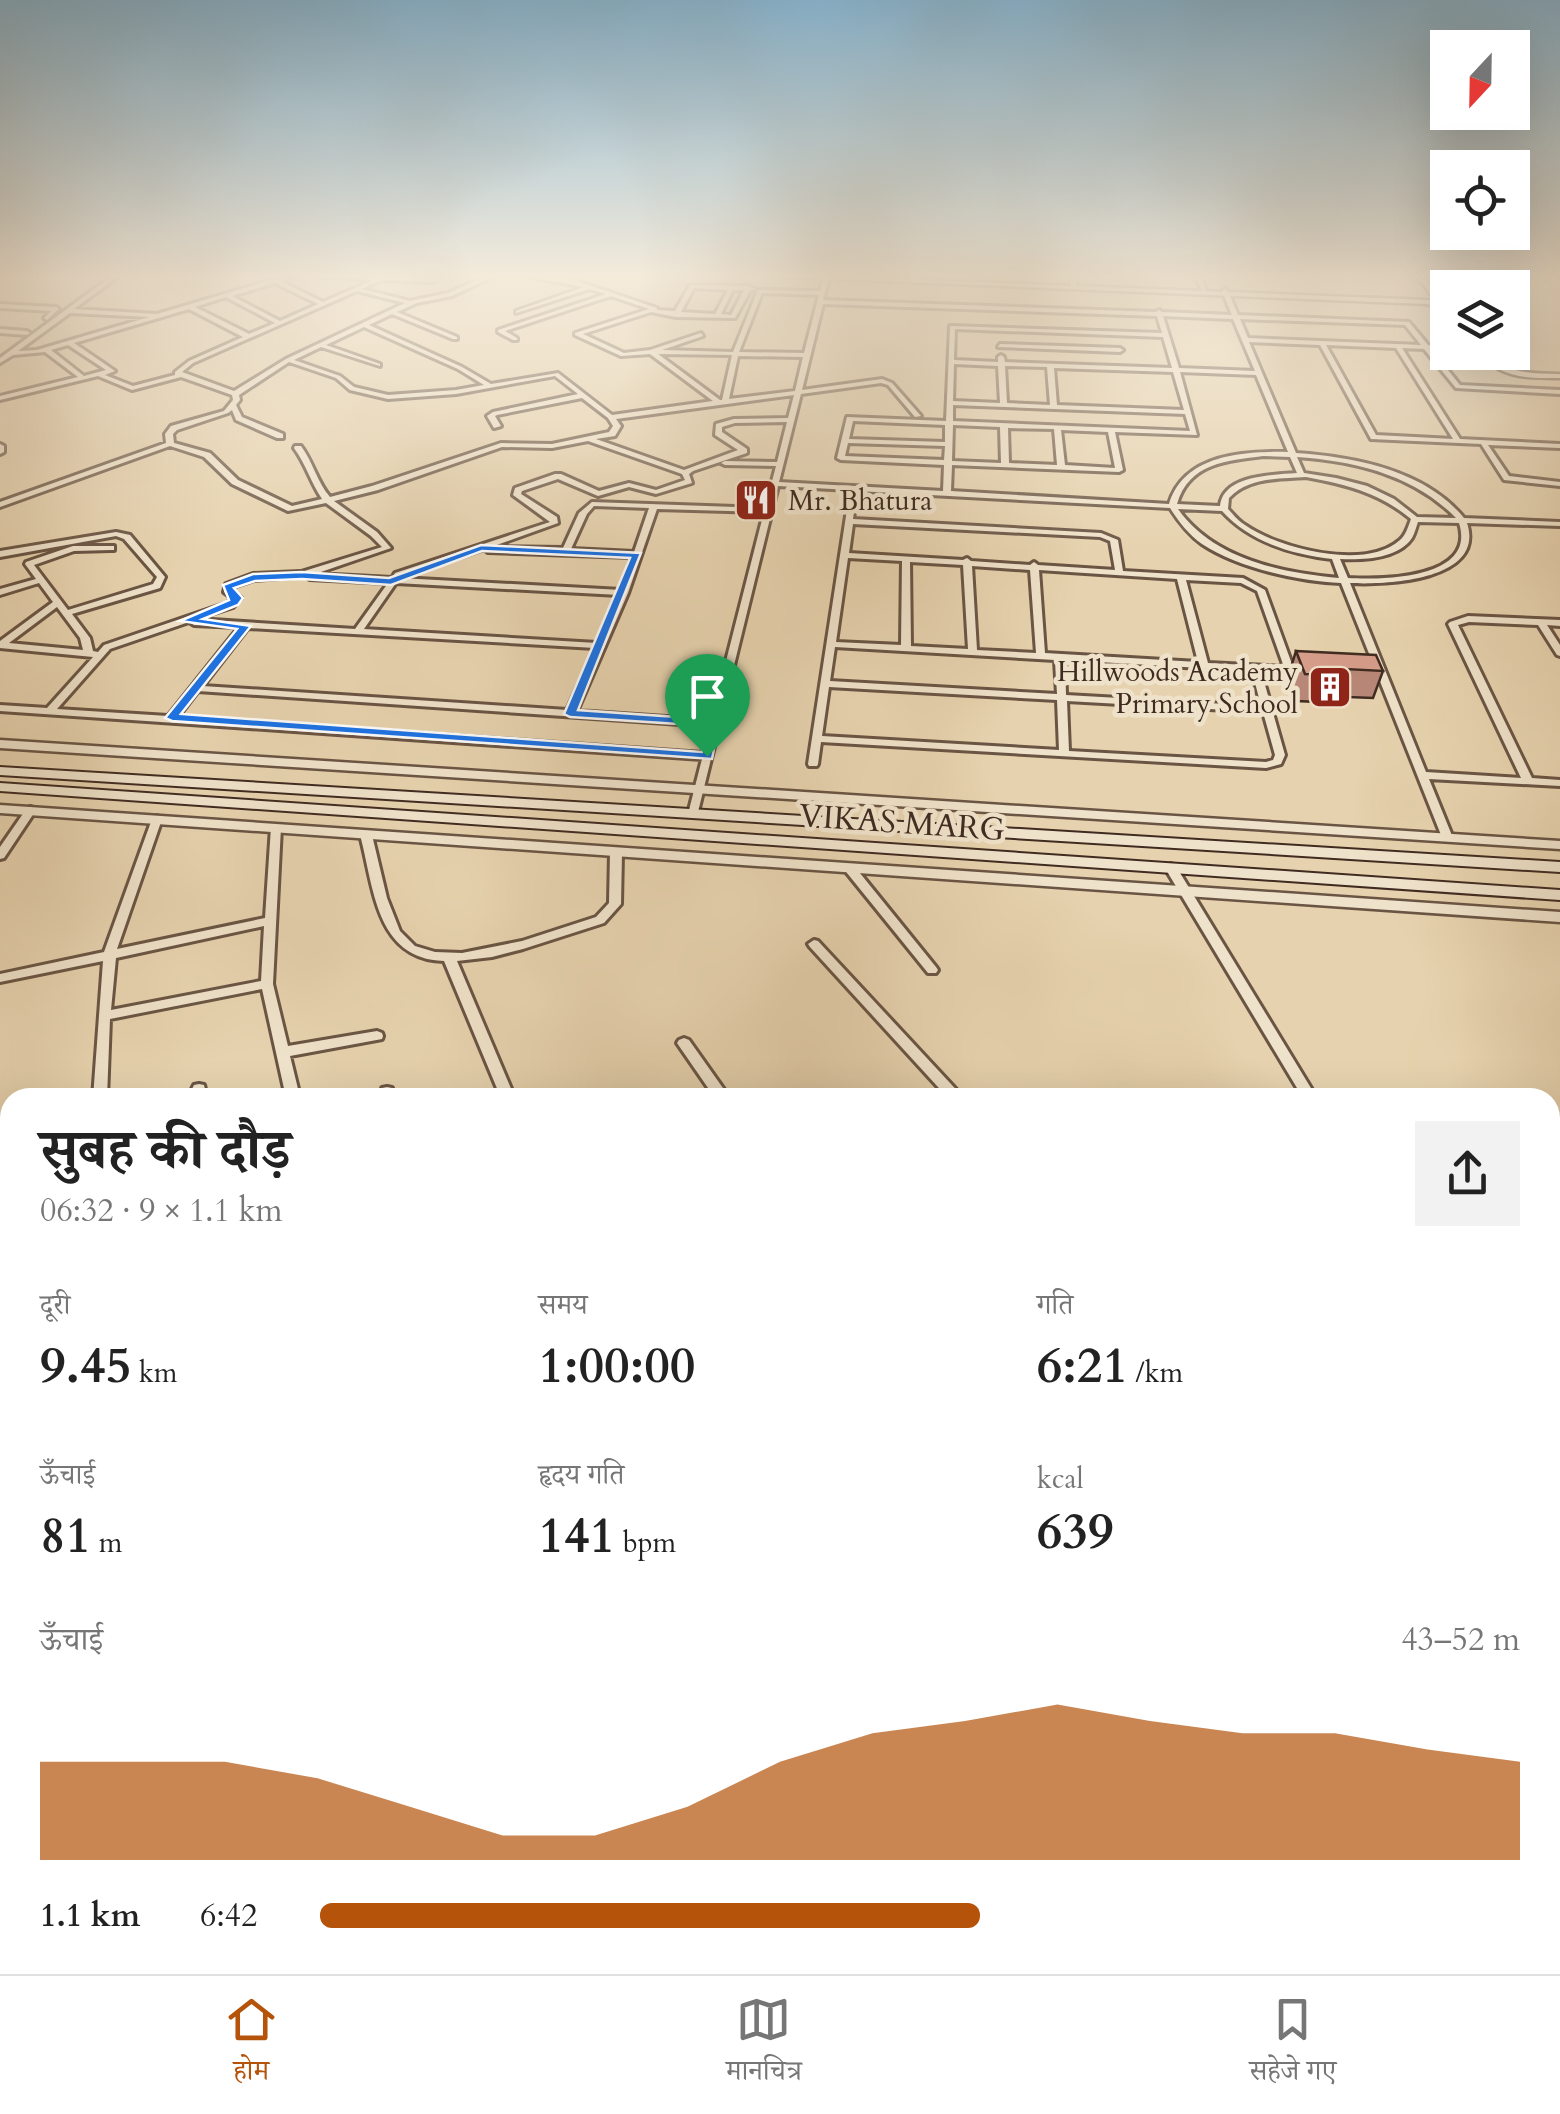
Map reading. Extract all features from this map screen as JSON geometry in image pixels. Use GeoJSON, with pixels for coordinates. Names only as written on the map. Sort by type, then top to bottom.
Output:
{"type":"FeatureCollection","features":[{"type":"Feature","properties":{"kind":"main road","name":"VIKAS MARG"},"geometry":{"type":"LineString","coordinates":[[0,771],[1560,867]]}},
{"type":"Feature","properties":{"kind":"main road","name":"VIKAS MARG"},"geometry":{"type":"LineString","coordinates":[[0,787],[1560,895]]}},
{"type":"Feature","properties":{"kind":"street"},"geometry":{"type":"LineString","coordinates":[[70,368],[84,379]]}},
{"type":"Feature","properties":{"kind":"street"},"geometry":{"type":"LineString","coordinates":[[0,398],[112,371],[108,368]]}},
{"type":"Feature","properties":{"kind":"street"},"geometry":{"type":"LineString","coordinates":[[178,376],[183,368]]}},
{"type":"Feature","properties":{"kind":"street"},"geometry":{"type":"LineString","coordinates":[[235,394],[275,368]]}},
{"type":"Feature","properties":{"kind":"street"},"geometry":{"type":"LineString","coordinates":[[0,505],[170,444],[206,455],[228,478],[281,507],[330,502],[501,445],[542,447],[616,430],[611,417],[585,394],[551,373],[448,393],[388,397],[352,389],[338,377],[312,368]]}},
{"type":"Feature","properties":{"kind":"street"},"geometry":{"type":"LineString","coordinates":[[460,368],[488,385]]}},
{"type":"Feature","properties":{"kind":"street"},"geometry":{"type":"LineString","coordinates":[[674,368],[721,401]]}},
{"type":"Feature","properties":{"kind":"street"},"geometry":{"type":"LineString","coordinates":[[721,401],[731,368]]}},
{"type":"Feature","properties":{"kind":"street"},"geometry":{"type":"LineString","coordinates":[[693,814],[803,368]]}},
{"type":"Feature","properties":{"kind":"street"},"geometry":{"type":"LineString","coordinates":[[947,493],[951,368]]}},
{"type":"Feature","properties":{"kind":"street"},"geometry":{"type":"LineString","coordinates":[[1002,368],[1004,405]]}},
{"type":"Feature","properties":{"kind":"street"},"geometry":{"type":"LineString","coordinates":[[1050,368],[1054,407]]}},
{"type":"Feature","properties":{"kind":"street"},"geometry":{"type":"LineString","coordinates":[[1128,368],[1258,373]]}},
{"type":"Feature","properties":{"kind":"street"},"geometry":{"type":"LineString","coordinates":[[1256,368],[1301,475]]}},
{"type":"Feature","properties":{"kind":"street"},"geometry":{"type":"LineString","coordinates":[[1336,368],[1374,437],[1560,446]]}},
{"type":"Feature","properties":{"kind":"street"},"geometry":{"type":"LineString","coordinates":[[1412,368],[1458,441]]}},
{"type":"Feature","properties":{"kind":"street"},"geometry":{"type":"LineString","coordinates":[[1112,430],[1118,470],[841,458],[850,418],[1194,433],[1176,370]]}},
{"type":"Feature","properties":{"kind":"street"},"geometry":{"type":"LineString","coordinates":[[1446,370],[1458,387],[1560,392]]}},
{"type":"Feature","properties":{"kind":"street"},"geometry":{"type":"LineString","coordinates":[[1499,370],[1560,376]]}},
{"type":"Feature","properties":{"kind":"street"},"geometry":{"type":"LineString","coordinates":[[100,375],[132,388],[178,376],[235,394]]}},
{"type":"Feature","properties":{"kind":"street"},"geometry":{"type":"LineString","coordinates":[[611,417],[886,382],[917,416]]}},
{"type":"Feature","properties":{"kind":"street"},"geometry":{"type":"LineString","coordinates":[[235,394],[234,407],[239,418],[280,436]]}},
{"type":"Feature","properties":{"kind":"street"},"geometry":{"type":"LineString","coordinates":[[497,426],[491,415],[585,394]]}},
{"type":"Feature","properties":{"kind":"street"},"geometry":{"type":"LineString","coordinates":[[950,403],[1188,412]]}},
{"type":"Feature","properties":{"kind":"street"},"geometry":{"type":"LineString","coordinates":[[170,444],[169,434],[174,428],[234,407]]}},
{"type":"Feature","properties":{"kind":"street"},"geometry":{"type":"LineString","coordinates":[[588,439],[686,473],[744,451],[718,433],[718,426],[734,421],[790,420]]}},
{"type":"Feature","properties":{"kind":"street"},"geometry":{"type":"LineString","coordinates":[[1004,425],[1005,465]]}},
{"type":"Feature","properties":{"kind":"street"},"geometry":{"type":"LineString","coordinates":[[1056,428],[1060,468]]}},
{"type":"Feature","properties":{"kind":"street"},"geometry":{"type":"LineString","coordinates":[[845,442],[948,444]]}},
{"type":"Feature","properties":{"kind":"street"},"geometry":{"type":"LineString","coordinates":[[1483,442],[1507,478],[1560,484]]}},
{"type":"Feature","properties":{"kind":"street"},"geometry":{"type":"LineString","coordinates":[[298,448],[312,478],[330,502],[387,545],[374,554],[302,576]]}},
{"type":"Feature","properties":{"kind":"street"},"geometry":{"type":"LineString","coordinates":[[1292,454],[1356,462],[1401,476],[1437,494],[1465,520],[1468,538],[1456,558],[1431,572],[1392,580],[1345,581],[1295,575],[1210,546],[1184,526],[1172,506],[1175,488],[1192,471],[1223,459],[1292,454]]}},
{"type":"Feature","properties":{"kind":"street"},"geometry":{"type":"LineString","coordinates":[[712,462],[780,464]]}},
{"type":"Feature","properties":{"kind":"street"},"geometry":{"type":"LineString","coordinates":[[566,551],[586,508],[596,499],[628,485],[656,492],[688,481],[686,473]]}},
{"type":"Feature","properties":{"kind":"street"},"geometry":{"type":"LineString","coordinates":[[1414,519],[1414,529],[1400,545],[1366,555],[1335,556],[1258,539],[1240,528],[1224,508],[1225,497],[1246,482],[1301,475],[1366,488],[1414,519],[1559,525]]}},
{"type":"Feature","properties":{"kind":"street"},"geometry":{"type":"LineString","coordinates":[[550,527],[554,519],[517,495],[518,490],[558,476],[596,499],[768,510]]}},
{"type":"Feature","properties":{"kind":"street"},"geometry":{"type":"LineString","coordinates":[[775,484],[1224,508]]}},
{"type":"Feature","properties":{"kind":"street"},"geometry":{"type":"LineString","coordinates":[[813,764],[854,488]]}},
{"type":"Feature","properties":{"kind":"street"},"geometry":{"type":"LineString","coordinates":[[570,714],[624,593],[654,505]]}},
{"type":"Feature","properties":{"kind":"street"},"geometry":{"type":"LineString","coordinates":[[359,630],[394,579],[581,517]]}},
{"type":"Feature","properties":{"kind":"street"},"geometry":{"type":"LineString","coordinates":[[849,521],[1102,536],[1114,540],[1119,570]]}},
{"type":"Feature","properties":{"kind":"street"},"geometry":{"type":"LineString","coordinates":[[0,554],[116,534],[126,538],[162,577],[156,586],[67,613]]}},
{"type":"Feature","properties":{"kind":"street"},"geometry":{"type":"LineString","coordinates":[[94,654],[29,564],[73,548],[111,548]]}},
{"type":"Feature","properties":{"kind":"street"},"geometry":{"type":"LineString","coordinates":[[481,548],[637,555]]}},
{"type":"Feature","properties":{"kind":"street"},"geometry":{"type":"LineString","coordinates":[[374,554],[394,579]]}},
{"type":"Feature","properties":{"kind":"street"},"geometry":{"type":"LineString","coordinates":[[844,555],[1034,564],[1243,581],[1257,586],[1290,670]]}},
{"type":"Feature","properties":{"kind":"street"},"geometry":{"type":"LineString","coordinates":[[1335,556],[1447,838]]}},
{"type":"Feature","properties":{"kind":"street"},"geometry":{"type":"LineString","coordinates":[[906,558],[906,648]]}},
{"type":"Feature","properties":{"kind":"street"},"geometry":{"type":"LineString","coordinates":[[967,560],[974,652]]}},
{"type":"Feature","properties":{"kind":"street"},"geometry":{"type":"LineString","coordinates":[[1034,564],[1041,656]]}},
{"type":"Feature","properties":{"kind":"street"},"geometry":{"type":"LineString","coordinates":[[50,712],[94,654],[121,640],[234,603],[236,596],[226,589],[234,583],[264,576],[394,579],[624,593]]}},
{"type":"Feature","properties":{"kind":"street"},"geometry":{"type":"LineString","coordinates":[[1182,578],[1204,666]]}},
{"type":"Feature","properties":{"kind":"street"},"geometry":{"type":"LineString","coordinates":[[0,592],[42,580]]}},
{"type":"Feature","properties":{"kind":"street"},"geometry":{"type":"LineString","coordinates":[[0,645],[58,602]]}},
{"type":"Feature","properties":{"kind":"street"},"geometry":{"type":"LineString","coordinates":[[1528,781],[1453,624],[1468,619],[1560,623]]}},
{"type":"Feature","properties":{"kind":"street"},"geometry":{"type":"LineString","coordinates":[[186,621],[601,646]]}},
{"type":"Feature","properties":{"kind":"street"},"geometry":{"type":"LineString","coordinates":[[1542,622],[1560,653]]}},
{"type":"Feature","properties":{"kind":"street"},"geometry":{"type":"LineString","coordinates":[[172,718],[246,626]]}},
{"type":"Feature","properties":{"kind":"street"},"geometry":{"type":"LineString","coordinates":[[831,644],[1327,673]]}},
{"type":"Feature","properties":{"kind":"street"},"geometry":{"type":"LineString","coordinates":[[0,645],[94,654]]}},
{"type":"Feature","properties":{"kind":"street"},"geometry":{"type":"LineString","coordinates":[[1060,657],[1064,753]]}},
{"type":"Feature","properties":{"kind":"street"},"geometry":{"type":"LineString","coordinates":[[817,739],[1266,764],[1277,762],[1280,755],[1256,669]]}},
{"type":"Feature","properties":{"kind":"street"},"geometry":{"type":"LineString","coordinates":[[1364,675],[1382,676]]}},
{"type":"Feature","properties":{"kind":"street"},"geometry":{"type":"LineString","coordinates":[[825,684],[1267,709]]}},
{"type":"Feature","properties":{"kind":"street"},"geometry":{"type":"LineString","coordinates":[[194,688],[716,722]]}},
{"type":"Feature","properties":{"kind":"street"},"geometry":{"type":"LineString","coordinates":[[0,708],[707,756]]}},
{"type":"Feature","properties":{"kind":"street"},"geometry":{"type":"LineString","coordinates":[[0,744],[1560,845]]}},
{"type":"Feature","properties":{"kind":"street"},"geometry":{"type":"LineString","coordinates":[[1422,774],[1560,783]]}},
{"type":"Feature","properties":{"kind":"street"},"geometry":{"type":"LineString","coordinates":[[0,809],[1560,917]]}},
{"type":"Feature","properties":{"kind":"street"},"geometry":{"type":"LineString","coordinates":[[0,856],[31,810]]}},
{"type":"Feature","properties":{"kind":"street"},"geometry":{"type":"LineString","coordinates":[[100,1088],[110,952],[157,819]]}},
{"type":"Feature","properties":{"kind":"street"},"geometry":{"type":"LineString","coordinates":[[276,828],[267,984],[291,1088]]}},
{"type":"Feature","properties":{"kind":"street"},"geometry":{"type":"LineString","coordinates":[[366,835],[396,935],[418,952],[450,960],[600,920],[615,904],[616,854]]}},
{"type":"Feature","properties":{"kind":"street"},"geometry":{"type":"LineString","coordinates":[[1171,868],[1304,1088]]}},
{"type":"Feature","properties":{"kind":"street"},"geometry":{"type":"LineString","coordinates":[[851,870],[932,970]]}},
{"type":"Feature","properties":{"kind":"street"},"geometry":{"type":"LineString","coordinates":[[0,978],[270,921]]}},
{"type":"Feature","properties":{"kind":"street"},"geometry":{"type":"LineString","coordinates":[[814,944],[948,1088]]}},
{"type":"Feature","properties":{"kind":"street"},"geometry":{"type":"LineString","coordinates":[[450,960],[504,1088]]}},
{"type":"Feature","properties":{"kind":"street"},"geometry":{"type":"LineString","coordinates":[[104,1016],[267,984]]}},
{"type":"Feature","properties":{"kind":"street"},"geometry":{"type":"LineString","coordinates":[[283,1052],[377,1036]]}},
{"type":"Feature","properties":{"kind":"street"},"geometry":{"type":"LineString","coordinates":[[684,1043],[716,1088]]}},
{"type":"Feature","properties":{"kind":"building"},"geometry":{"type":"Polygon","coordinates":[[[1296,651],[1376,655],[1383,671],[1326,668],[1328,675],[1305,674],[1296,651]]]}},
{"type":"Feature","properties":{"kind":"place","name":"Mr. Bhatura"},"geometry":{"type":"Point","coordinates":[756,500]}},
{"type":"Feature","properties":{"kind":"place","name":"Hillwoods Academy Primary School"},"geometry":{"type":"Point","coordinates":[1330,687]}},
{"type":"Feature","properties":{"kind":"route"},"geometry":{"type":"LineString","coordinates":[[481,548],[637,555],[570,714],[716,722],[707,756],[172,718],[246,626],[186,621],[234,603],[237,598],[227,587],[264,576],[391,582],[403,574],[481,548]]}}]}
